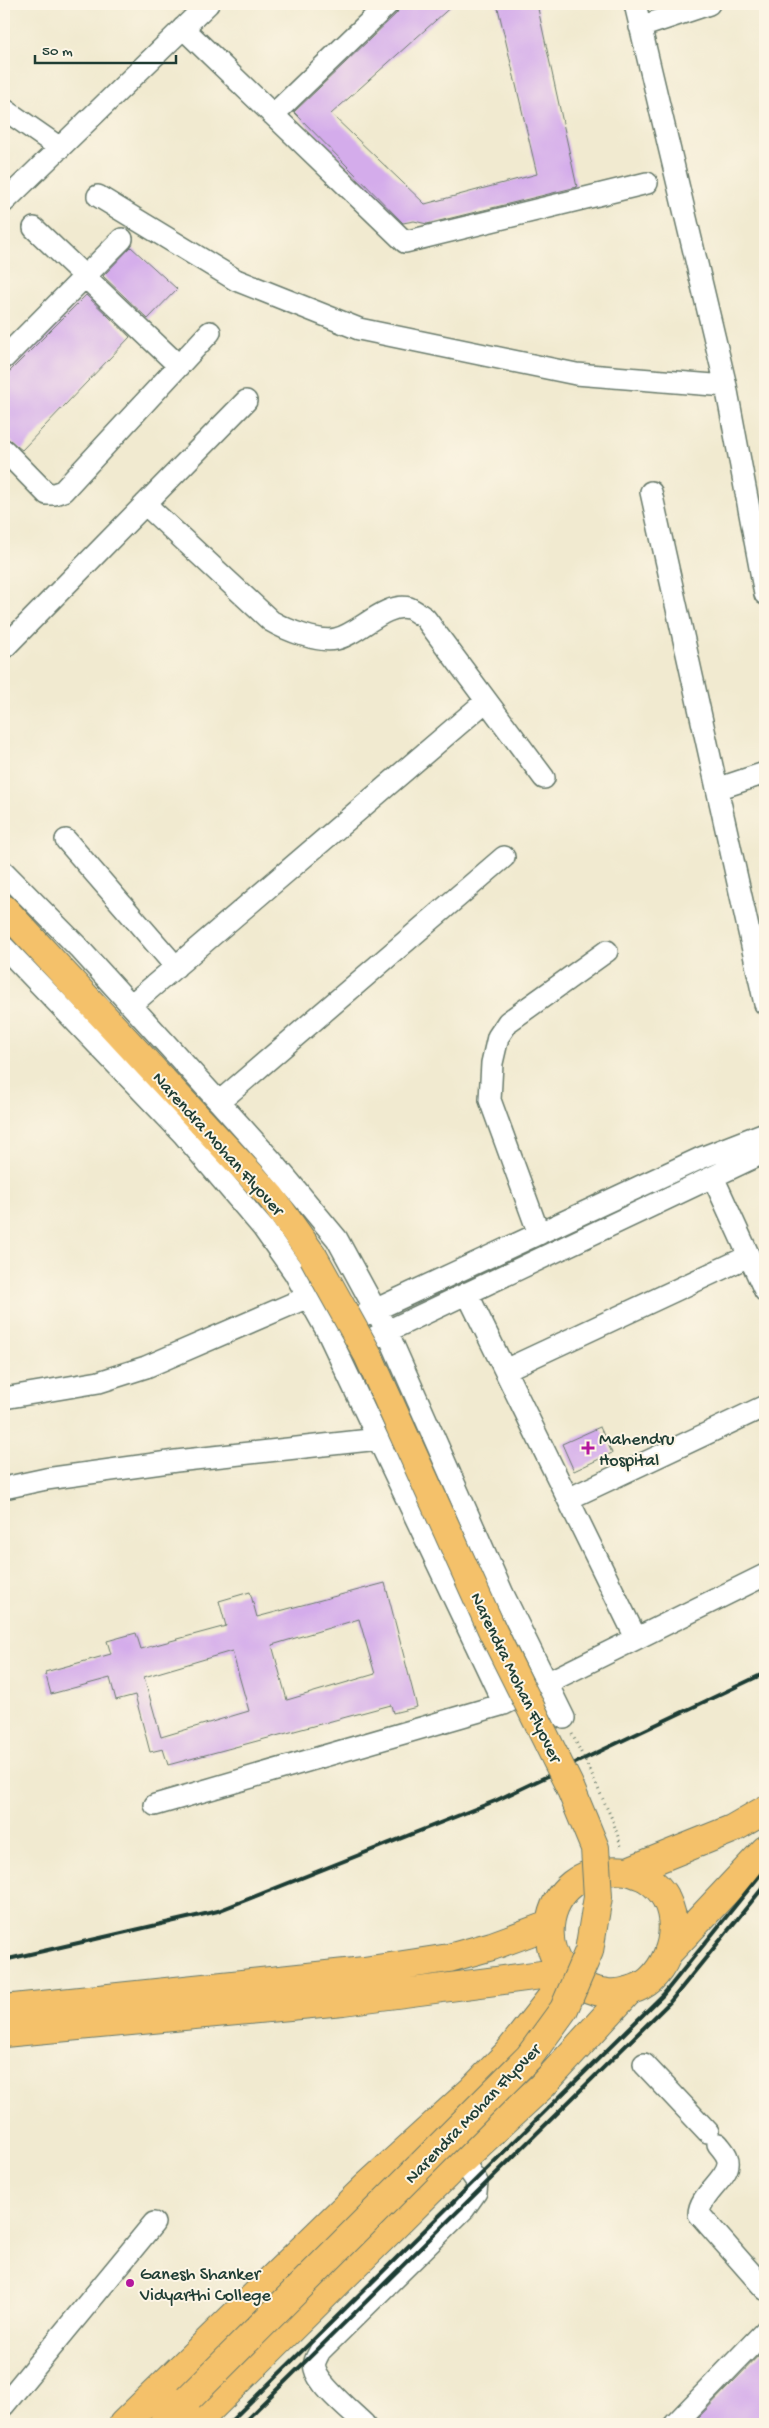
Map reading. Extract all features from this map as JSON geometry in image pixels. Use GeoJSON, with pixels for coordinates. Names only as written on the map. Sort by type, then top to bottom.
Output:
{"type":"FeatureCollection","features":[{"type":"Feature","properties":{"kind":"main road","name":"Narendra Mohan Flyover"},"geometry":{"type":"LineString","coordinates":[[4,909],[271,1197],[313,1256],[368,1355],[493,1632],[569,1785],[595,1848],[598,1897],[589,1951],[564,2009],[529,2057],[423,2166],[163,2424]]}},
{"type":"Feature","properties":{"kind":"main road"},"geometry":{"type":"LineString","coordinates":[[628,1871],[732,1830],[765,1810]]}},
{"type":"Feature","properties":{"kind":"main road"},"geometry":{"type":"LineString","coordinates":[[671,1950],[674,1930],[670,1910],[661,1893],[647,1879],[628,1871],[610,1868],[593,1871],[576,1879],[563,1892],[554,1907],[549,1924],[550,1941],[555,1957],[566,1974],[582,1986],[597,1992],[614,1994],[630,1990],[648,1982],[662,1968],[671,1950],[765,1850]]}},
{"type":"Feature","properties":{"kind":"main road"},"geometry":{"type":"LineString","coordinates":[[4,2009],[364,1971],[449,1958],[492,1946],[549,1924]]}},
{"type":"Feature","properties":{"kind":"main road"},"geometry":{"type":"LineString","coordinates":[[4,2032],[343,2001],[566,1974]]}},
{"type":"Feature","properties":{"kind":"main road"},"geometry":{"type":"LineString","coordinates":[[123,2424],[368,2185],[472,2090],[506,2054],[566,1974]]}},
{"type":"Feature","properties":{"kind":"main road"},"geometry":{"type":"LineString","coordinates":[[195,2424],[462,2160],[542,2086],[630,1990]]}},
{"type":"Feature","properties":{"kind":"street"},"geometry":{"type":"LineString","coordinates":[[4,202],[208,4]]}},
{"type":"Feature","properties":{"kind":"street"},"geometry":{"type":"LineString","coordinates":[[273,114],[388,4]]}},
{"type":"Feature","properties":{"kind":"street"},"geometry":{"type":"LineString","coordinates":[[635,4],[726,386],[765,594]]}},
{"type":"Feature","properties":{"kind":"street"},"geometry":{"type":"LineString","coordinates":[[640,27],[709,4]]}},
{"type":"Feature","properties":{"kind":"street"},"geometry":{"type":"LineString","coordinates":[[183,28],[405,242],[647,183]]}},
{"type":"Feature","properties":{"kind":"street"},"geometry":{"type":"LineString","coordinates":[[4,109],[60,148]]}},
{"type":"Feature","properties":{"kind":"street"},"geometry":{"type":"LineString","coordinates":[[98,196],[236,280],[359,329],[576,374],[726,386]]}},
{"type":"Feature","properties":{"kind":"street"},"geometry":{"type":"LineString","coordinates":[[34,228],[84,278],[179,366]]}},
{"type":"Feature","properties":{"kind":"street"},"geometry":{"type":"LineString","coordinates":[[4,358],[122,239]]}},
{"type":"Feature","properties":{"kind":"street"},"geometry":{"type":"LineString","coordinates":[[4,450],[47,494],[63,491],[210,332]]}},
{"type":"Feature","properties":{"kind":"street"},"geometry":{"type":"LineString","coordinates":[[4,648],[246,401]]}},
{"type":"Feature","properties":{"kind":"street"},"geometry":{"type":"LineString","coordinates":[[651,492],[765,1004]]}},
{"type":"Feature","properties":{"kind":"street"},"geometry":{"type":"LineString","coordinates":[[145,504],[271,621],[286,630],[334,640],[346,636],[390,610],[410,608],[425,618],[544,778]]}},
{"type":"Feature","properties":{"kind":"street"},"geometry":{"type":"LineString","coordinates":[[131,1005],[486,700]]}},
{"type":"Feature","properties":{"kind":"street"},"geometry":{"type":"LineString","coordinates":[[717,789],[765,773]]}},
{"type":"Feature","properties":{"kind":"street"},"geometry":{"type":"LineString","coordinates":[[66,840],[176,967]]}},
{"type":"Feature","properties":{"kind":"street"},"geometry":{"type":"LineString","coordinates":[[219,1102],[504,858]]}},
{"type":"Feature","properties":{"kind":"street"},"geometry":{"type":"LineString","coordinates":[[4,872],[131,1005],[273,1162],[337,1239],[387,1331],[503,1594],[568,1726]]}},
{"type":"Feature","properties":{"kind":"street"},"geometry":{"type":"LineString","coordinates":[[4,947],[183,1134],[263,1228],[294,1272],[328,1333],[504,1704]]}},
{"type":"Feature","properties":{"kind":"street"},"geometry":{"type":"LineString","coordinates":[[539,1234],[490,1100],[494,1054],[498,1037],[508,1022],[607,951]]}},
{"type":"Feature","properties":{"kind":"street"},"geometry":{"type":"LineString","coordinates":[[328,1333],[701,1158],[765,1132]]}},
{"type":"Feature","properties":{"kind":"street"},"geometry":{"type":"LineString","coordinates":[[338,1354],[765,1152]]}},
{"type":"Feature","properties":{"kind":"street"},"geometry":{"type":"LineString","coordinates":[[713,1177],[765,1291]]}},
{"type":"Feature","properties":{"kind":"street"},"geometry":{"type":"LineString","coordinates":[[505,1370],[749,1256]]}},
{"type":"Feature","properties":{"kind":"street"},"geometry":{"type":"LineString","coordinates":[[467,1293],[636,1638]]}},
{"type":"Feature","properties":{"kind":"street"},"geometry":{"type":"LineString","coordinates":[[4,1398],[99,1382],[146,1367],[308,1297]]}},
{"type":"Feature","properties":{"kind":"street"},"geometry":{"type":"LineString","coordinates":[[568,1499],[765,1406]]}},
{"type":"Feature","properties":{"kind":"street"},"geometry":{"type":"LineString","coordinates":[[4,1488],[46,1479],[176,1461],[379,1440]]}},
{"type":"Feature","properties":{"kind":"street"},"geometry":{"type":"LineString","coordinates":[[155,1805],[504,1704],[765,1575]]}},
{"type":"Feature","properties":{"kind":"street"},"geometry":{"type":"LineString","coordinates":[[644,2064],[713,2138],[728,2157],[726,2171],[701,2202],[699,2214],[765,2289]]}},
{"type":"Feature","properties":{"kind":"street"},"geometry":{"type":"LineString","coordinates":[[364,2424],[321,2382],[315,2371],[314,2362],[320,2351],[464,2209],[476,2192],[477,2182],[462,2160]]}},
{"type":"Feature","properties":{"kind":"street"},"geometry":{"type":"LineString","coordinates":[[4,2405],[154,2223]]}},
{"type":"Feature","properties":{"kind":"street"},"geometry":{"type":"LineString","coordinates":[[676,2424],[765,2330]]}},
{"type":"Feature","properties":{"kind":"path"},"geometry":{"type":"LineString","coordinates":[[568,1726],[613,1821],[628,1871]]}},
{"type":"Feature","properties":{"kind":"building"},"geometry":{"type":"Polygon","coordinates":[[[400,4],[454,4],[331,114],[425,204],[537,174],[497,4],[537,4],[577,187],[427,224],[414,221],[403,223],[294,112],[397,13],[400,4]]]}},
{"type":"Feature","properties":{"kind":"building"},"geometry":{"type":"Polygon","coordinates":[[[131,247],[177,289],[148,319],[103,276],[131,247]]]}},
{"type":"Feature","properties":{"kind":"building"},"geometry":{"type":"Polygon","coordinates":[[[86,295],[130,337],[22,450],[4,436],[4,377],[86,295]]]}},
{"type":"Feature","properties":{"kind":"building"},"geometry":{"type":"Polygon","coordinates":[[[600,1427],[612,1453],[574,1471],[562,1444],[600,1427]]]}},
{"type":"Feature","properties":{"kind":"building"},"geometry":{"type":"Polygon","coordinates":[[[385,1583],[417,1707],[393,1713],[391,1705],[168,1765],[163,1749],[150,1752],[135,1695],[116,1700],[110,1678],[51,1694],[45,1672],[111,1654],[107,1641],[136,1633],[141,1649],[226,1626],[219,1601],[250,1592],[257,1617],[385,1583]],[[359,1619],[272,1645],[287,1700],[375,1674],[359,1619]],[[232,1651],[144,1677],[161,1737],[249,1711],[232,1651]]]}},
{"type":"Feature","properties":{"kind":"building"},"geometry":{"type":"Polygon","coordinates":[[[765,2349],[765,2424],[692,2424],[765,2349]]]}},
{"type":"Feature","properties":{"kind":"railway"},"geometry":{"type":"LineString","coordinates":[[4,1960],[218,1911],[495,1801],[765,1673]]}},
{"type":"Feature","properties":{"kind":"railway"},"geometry":{"type":"LineString","coordinates":[[228,2424],[663,1995],[765,1869]]}},
{"type":"Feature","properties":{"kind":"railway"},"geometry":{"type":"LineString","coordinates":[[242,2424],[670,2002],[765,1885]]}},
{"type":"Feature","properties":{"kind":"place","name":"Mahendru Hospital"},"geometry":{"type":"Point","coordinates":[588,1448]}},
{"type":"Feature","properties":{"kind":"place","name":"Ganesh Shanker Vidyarthi College"},"geometry":{"type":"Point","coordinates":[130,2283]}}]}
